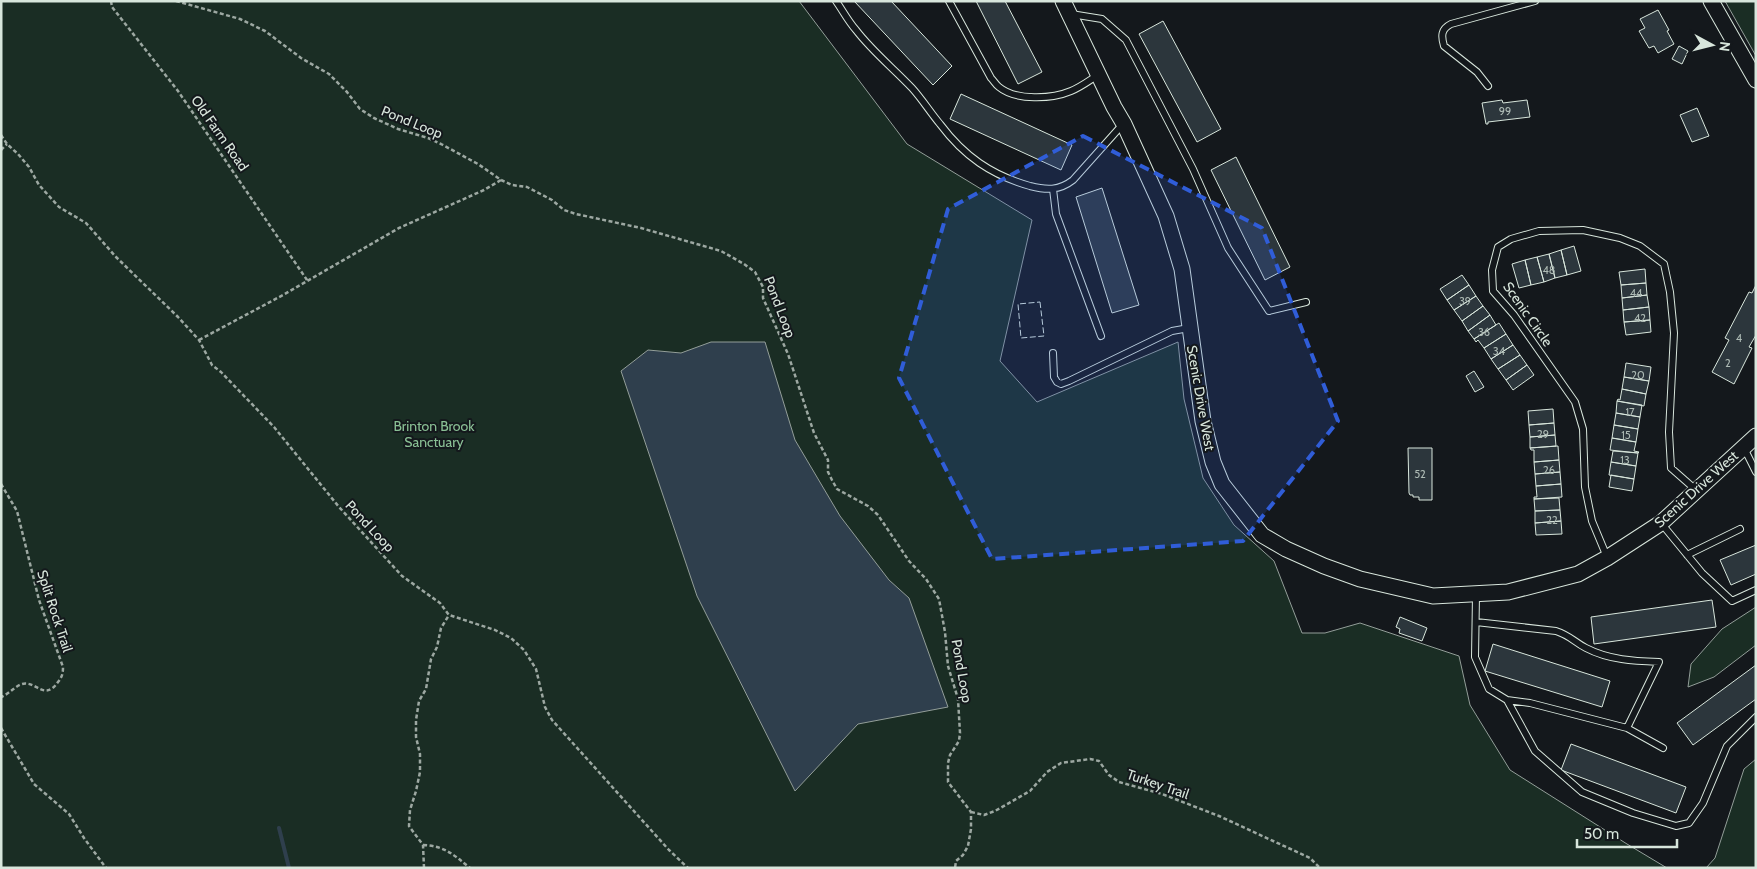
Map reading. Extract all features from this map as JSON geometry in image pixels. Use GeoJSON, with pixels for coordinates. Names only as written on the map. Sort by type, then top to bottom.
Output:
{"type":"FeatureCollection","features":[{"type":"Feature","properties":{"kind":"street"},"geometry":{"type":"LineString","coordinates":[[1711,1],[1756,80]]}},
{"type":"Feature","properties":{"kind":"street","name":"Scenic Drive West"},"geometry":{"type":"LineString","coordinates":[[1066,8],[1124,124],[1166,216],[1182,269],[1203,421],[1213,462],[1222,484],[1262,534],[1286,549],[1360,579],[1433,596],[1508,592],[1578,574],[1607,558],[1661,523],[1756,436]]}},
{"type":"Feature","properties":{"kind":"lane"},"geometry":{"type":"LineString","coordinates":[[836,1],[856,30],[913,90],[940,126],[972,159],[984,167],[1019,183],[1053,190],[1065,186],[1073,180],[1124,124]]}},
{"type":"Feature","properties":{"kind":"lane"},"geometry":{"type":"LineString","coordinates":[[949,1],[991,78],[999,87],[1006,91],[1028,98],[1064,93],[1072,91],[1098,75]]}},
{"type":"Feature","properties":{"kind":"lane"},"geometry":{"type":"LineString","coordinates":[[1488,86],[1477,72],[1444,46],[1442,32],[1445,27],[1451,24],[1535,1]]}},
{"type":"Feature","properties":{"kind":"lane"},"geometry":{"type":"LineString","coordinates":[[1066,8],[1102,19],[1126,40],[1193,169],[1228,248],[1269,311],[1306,302]]}},
{"type":"Feature","properties":{"kind":"lane"},"geometry":{"type":"LineString","coordinates":[[1053,190],[1056,214],[1101,336]]}},
{"type":"Feature","properties":{"kind":"lane","name":"Scenic Circle"},"geometry":{"type":"LineString","coordinates":[[1607,558],[1592,521],[1585,486],[1582,429],[1575,402],[1514,315],[1493,291],[1492,270],[1498,247],[1511,239],[1539,231],[1583,230],[1620,238],[1633,243],[1664,264],[1670,292],[1674,333],[1668,432],[1671,468],[1696,490]]}},
{"type":"Feature","properties":{"kind":"lane"},"geometry":{"type":"LineString","coordinates":[[1053,353],[1054,377],[1056,382],[1061,384],[1172,331],[1189,328]]}},
{"type":"Feature","properties":{"kind":"lane"},"geometry":{"type":"LineString","coordinates":[[1744,447],[1756,472]]}},
{"type":"Feature","properties":{"kind":"lane"},"geometry":{"type":"LineString","coordinates":[[1661,523],[1702,573],[1732,601],[1756,590]]}},
{"type":"Feature","properties":{"kind":"lane"},"geometry":{"type":"LineString","coordinates":[[1687,556],[1740,529]]}},
{"type":"Feature","properties":{"kind":"lane"},"geometry":{"type":"LineString","coordinates":[[1476,595],[1475,657],[1489,689],[1507,700],[1530,703],[1627,728],[1663,748]]}},
{"type":"Feature","properties":{"kind":"lane"},"geometry":{"type":"LineString","coordinates":[[1476,622],[1556,631],[1568,635],[1596,653],[1615,658],[1659,662],[1627,728]]}},
{"type":"Feature","properties":{"kind":"lane"},"geometry":{"type":"LineString","coordinates":[[1507,700],[1535,751],[1582,792],[1633,813],[1676,826],[1689,823],[1703,803],[1727,746],[1756,717]]}},
{"type":"Feature","properties":{"kind":"path","name":"Old Farm Road"},"geometry":{"type":"LineString","coordinates":[[111,1],[112,7],[184,98],[307,280]]}},
{"type":"Feature","properties":{"kind":"path","name":"Pond Loop"},"geometry":{"type":"LineString","coordinates":[[176,1],[240,19],[265,31],[301,58],[329,74],[347,92],[360,109],[398,129],[441,144],[478,164],[501,180],[512,185],[527,187],[552,200],[564,210],[642,228],[721,252],[755,272],[763,287],[763,298],[788,354],[814,433],[828,460],[828,472],[832,480],[838,489],[868,506],[878,516],[909,561],[926,579],[939,599],[945,632],[948,666],[958,699],[960,733],[959,741],[950,755],[948,763],[948,782],[971,812]]}},
{"type":"Feature","properties":{"kind":"path","name":"Pond Loop"},"geometry":{"type":"LineString","coordinates":[[1,135],[7,144],[30,167],[39,185],[59,207],[86,223],[116,257],[199,340],[212,365],[274,427],[339,507],[402,576],[440,603],[449,615],[495,630],[511,638],[524,650],[536,669],[545,707],[552,720],[669,850],[688,868]]}},
{"type":"Feature","properties":{"kind":"path"},"geometry":{"type":"LineString","coordinates":[[1,150],[7,144]]}},
{"type":"Feature","properties":{"kind":"path"},"geometry":{"type":"LineString","coordinates":[[199,340],[399,228],[484,190],[501,180]]}},
{"type":"Feature","properties":{"kind":"path","name":"Split Rock Trail"},"geometry":{"type":"LineString","coordinates":[[1,484],[16,511],[39,600],[63,667],[63,674],[56,686],[49,690],[44,691],[25,684],[20,685],[1,697]]}},
{"type":"Feature","properties":{"kind":"path"},"geometry":{"type":"LineString","coordinates":[[424,868],[423,846],[409,826],[410,810],[420,772],[416,720],[419,701],[426,689],[431,659],[437,647],[441,628],[449,615]]}},
{"type":"Feature","properties":{"kind":"path"},"geometry":{"type":"LineString","coordinates":[[1,728],[34,784],[69,814],[106,868]]}},
{"type":"Feature","properties":{"kind":"path","name":"Turkey Trail"},"geometry":{"type":"LineString","coordinates":[[971,812],[984,815],[995,811],[1030,791],[1047,772],[1061,763],[1090,758],[1099,761],[1109,775],[1119,782],[1162,794],[1219,816],[1310,858],[1320,868]]}},
{"type":"Feature","properties":{"kind":"path"},"geometry":{"type":"LineString","coordinates":[[955,868],[956,861],[968,846],[971,812]]}},
{"type":"Feature","properties":{"kind":"path"},"geometry":{"type":"LineString","coordinates":[[423,846],[436,846],[447,850],[470,868]]}},
{"type":"Feature","properties":{"kind":"highlighted area"},"geometry":{"type":"Polygon","coordinates":[[[1083,136],[1262,228],[1338,421],[1243,541],[992,559],[899,378],[948,209],[1083,136]]]}},
{"type":"Feature","properties":{"kind":"green space","name":"Brinton Brook Sanctuary"},"geometry":{"type":"Polygon","coordinates":[[[1,1],[799,1],[907,144],[1032,220],[1000,361],[1037,402],[1178,342],[1184,399],[1203,478],[1234,525],[1274,561],[1302,633],[1325,633],[1360,623],[1459,656],[1470,705],[1510,770],[1667,868],[1,868],[1,1]]]}},
{"type":"Feature","properties":{"kind":"green space"},"geometry":{"type":"Polygon","coordinates":[[[1725,1],[1756,1],[1756,56],[1725,1]]]}},
{"type":"Feature","properties":{"kind":"green space"},"geometry":{"type":"Polygon","coordinates":[[[1756,607],[1756,645],[1714,677],[1688,687],[1691,664],[1722,629],[1756,607]]]}},
{"type":"Feature","properties":{"kind":"green space"},"geometry":{"type":"Polygon","coordinates":[[[1756,759],[1756,868],[1706,868],[1715,858],[1744,769],[1756,759]]]}},
{"type":"Feature","properties":{"kind":"water"},"geometry":{"type":"Polygon","coordinates":[[[711,342],[765,342],[795,440],[840,516],[889,580],[909,598],[948,707],[858,724],[795,791],[697,596],[621,371],[648,350],[681,353],[711,342]]]}},
{"type":"Feature","properties":{"kind":"building"},"geometry":{"type":"Polygon","coordinates":[[[854,1],[891,1],[952,66],[933,85],[854,1]]]}},
{"type":"Feature","properties":{"kind":"building"},"geometry":{"type":"Polygon","coordinates":[[[976,1],[1005,1],[1042,72],[1018,84],[976,1]]]}},
{"type":"Feature","properties":{"kind":"building"},"geometry":{"type":"Polygon","coordinates":[[[1658,10],[1674,44],[1658,53],[1654,46],[1649,48],[1639,31],[1645,28],[1640,19],[1658,10]]]}},
{"type":"Feature","properties":{"kind":"building"},"geometry":{"type":"Polygon","coordinates":[[[1163,21],[1221,129],[1197,142],[1139,34],[1163,21]]]}},
{"type":"Feature","properties":{"kind":"building"},"geometry":{"type":"Polygon","coordinates":[[[1679,46],[1688,51],[1682,64],[1672,59],[1679,46]]]}},
{"type":"Feature","properties":{"kind":"building"},"geometry":{"type":"Polygon","coordinates":[[[961,94],[1072,145],[1061,170],[950,119],[961,94]]]}},
{"type":"Feature","properties":{"kind":"building"},"geometry":{"type":"Polygon","coordinates":[[[1502,100],[1503,103],[1527,100],[1530,117],[1488,122],[1486,124],[1482,103],[1502,100]]]}},
{"type":"Feature","properties":{"kind":"building"},"geometry":{"type":"Polygon","coordinates":[[[1697,108],[1709,136],[1692,142],[1680,115],[1697,108]]]}},
{"type":"Feature","properties":{"kind":"building"},"geometry":{"type":"Polygon","coordinates":[[[1236,157],[1290,267],[1265,280],[1211,170],[1236,157]]]}},
{"type":"Feature","properties":{"kind":"building"},"geometry":{"type":"Polygon","coordinates":[[[1102,188],[1139,305],[1112,313],[1076,197],[1102,188]]]}},
{"type":"Feature","properties":{"kind":"building"},"geometry":{"type":"Polygon","coordinates":[[[1574,246],[1581,271],[1567,275],[1561,250],[1574,246]]]}},
{"type":"Feature","properties":{"kind":"building"},"geometry":{"type":"Polygon","coordinates":[[[1561,250],[1567,275],[1555,278],[1549,254],[1561,250]]]}},
{"type":"Feature","properties":{"kind":"building"},"geometry":{"type":"Polygon","coordinates":[[[1549,254],[1555,278],[1544,282],[1537,257],[1549,254]]]}},
{"type":"Feature","properties":{"kind":"building"},"geometry":{"type":"Polygon","coordinates":[[[1537,257],[1544,282],[1531,285],[1525,260],[1537,257]]]}},
{"type":"Feature","properties":{"kind":"building"},"geometry":{"type":"Polygon","coordinates":[[[1525,260],[1531,285],[1519,288],[1512,264],[1525,260]]]}},
{"type":"Feature","properties":{"kind":"building"},"geometry":{"type":"Polygon","coordinates":[[[1645,269],[1646,283],[1621,285],[1619,272],[1645,269]]]}},
{"type":"Feature","properties":{"kind":"building"},"geometry":{"type":"Polygon","coordinates":[[[1462,275],[1469,285],[1447,300],[1440,289],[1462,275]]]}},
{"type":"Feature","properties":{"kind":"building"},"geometry":{"type":"Polygon","coordinates":[[[1646,283],[1647,295],[1622,298],[1621,285],[1646,283]]]}},
{"type":"Feature","properties":{"kind":"building"},"geometry":{"type":"Polygon","coordinates":[[[1469,285],[1476,296],[1454,310],[1447,300],[1469,285]]]}},
{"type":"Feature","properties":{"kind":"building"},"geometry":{"type":"Polygon","coordinates":[[[1756,285],[1756,335],[1749,347],[1752,348],[1734,384],[1712,372],[1729,340],[1725,338],[1749,292],[1752,293],[1756,285]]]}},
{"type":"Feature","properties":{"kind":"building"},"geometry":{"type":"Polygon","coordinates":[[[1647,295],[1649,307],[1623,310],[1622,298],[1647,295]]]}},
{"type":"Feature","properties":{"kind":"building"},"geometry":{"type":"Polygon","coordinates":[[[1476,296],[1483,306],[1462,321],[1454,310],[1476,296]]]}},
{"type":"Feature","properties":{"kind":"building"},"geometry":{"type":"Polygon","coordinates":[[[1483,306],[1490,315],[1468,331],[1462,321],[1483,306]]]}},
{"type":"Feature","properties":{"kind":"building"},"geometry":{"type":"Polygon","coordinates":[[[1649,307],[1650,320],[1624,322],[1623,310],[1649,307]]]}},
{"type":"Feature","properties":{"kind":"building"},"geometry":{"type":"Polygon","coordinates":[[[1490,315],[1496,325],[1474,339],[1468,331],[1490,315]]]}},
{"type":"Feature","properties":{"kind":"building"},"geometry":{"type":"Polygon","coordinates":[[[1650,320],[1651,332],[1626,335],[1624,322],[1650,320]]]}},
{"type":"Feature","properties":{"kind":"building"},"geometry":{"type":"Polygon","coordinates":[[[1499,323],[1506,334],[1484,348],[1478,340],[1476,342],[1474,339],[1499,323]]]}},
{"type":"Feature","properties":{"kind":"building"},"geometry":{"type":"Polygon","coordinates":[[[1506,334],[1513,345],[1491,359],[1484,348],[1506,334]]]}},
{"type":"Feature","properties":{"kind":"building"},"geometry":{"type":"Polygon","coordinates":[[[1513,345],[1520,355],[1498,369],[1491,359],[1513,345]]]}},
{"type":"Feature","properties":{"kind":"building"},"geometry":{"type":"Polygon","coordinates":[[[1520,355],[1527,365],[1506,380],[1498,369],[1520,355]]]}},
{"type":"Feature","properties":{"kind":"building"},"geometry":{"type":"Polygon","coordinates":[[[1626,363],[1651,367],[1649,381],[1624,377],[1626,363]]]}},
{"type":"Feature","properties":{"kind":"building"},"geometry":{"type":"Polygon","coordinates":[[[1527,365],[1534,375],[1513,390],[1506,380],[1527,365]]]}},
{"type":"Feature","properties":{"kind":"building"},"geometry":{"type":"Polygon","coordinates":[[[1474,371],[1484,387],[1475,392],[1466,376],[1474,371]]]}},
{"type":"Feature","properties":{"kind":"building"},"geometry":{"type":"Polygon","coordinates":[[[1624,377],[1649,381],[1646,394],[1622,389],[1624,377]]]}},
{"type":"Feature","properties":{"kind":"building"},"geometry":{"type":"Polygon","coordinates":[[[1622,389],[1646,394],[1644,406],[1617,401],[1618,399],[1620,400],[1622,389]]]}},
{"type":"Feature","properties":{"kind":"building"},"geometry":{"type":"Polygon","coordinates":[[[1617,401],[1642,405],[1640,417],[1616,413],[1617,401]]]}},
{"type":"Feature","properties":{"kind":"building"},"geometry":{"type":"Polygon","coordinates":[[[1553,409],[1554,423],[1529,425],[1528,411],[1553,409]]]}},
{"type":"Feature","properties":{"kind":"building"},"geometry":{"type":"Polygon","coordinates":[[[1616,413],[1640,417],[1638,429],[1614,425],[1616,413]]]}},
{"type":"Feature","properties":{"kind":"building"},"geometry":{"type":"Polygon","coordinates":[[[1554,423],[1555,435],[1530,437],[1529,425],[1554,423]]]}},
{"type":"Feature","properties":{"kind":"building"},"geometry":{"type":"Polygon","coordinates":[[[1614,425],[1638,429],[1636,442],[1612,438],[1614,425]]]}},
{"type":"Feature","properties":{"kind":"building"},"geometry":{"type":"Polygon","coordinates":[[[1555,435],[1556,446],[1530,448],[1530,437],[1555,435]]]}},
{"type":"Feature","properties":{"kind":"building"},"geometry":{"type":"Polygon","coordinates":[[[1612,438],[1636,442],[1634,451],[1639,452],[1610,450],[1612,438]]]}},
{"type":"Feature","properties":{"kind":"building"},"geometry":{"type":"Polygon","coordinates":[[[1558,446],[1559,460],[1534,462],[1534,450],[1530,448],[1558,446]]]}},
{"type":"Feature","properties":{"kind":"building"},"geometry":{"type":"Polygon","coordinates":[[[1408,448],[1432,448],[1432,500],[1419,500],[1419,497],[1413,497],[1409,493],[1408,448]]]}},
{"type":"Feature","properties":{"kind":"building"},"geometry":{"type":"Polygon","coordinates":[[[1613,451],[1638,453],[1636,466],[1611,462],[1613,451]]]}},
{"type":"Feature","properties":{"kind":"building"},"geometry":{"type":"Polygon","coordinates":[[[1559,460],[1560,472],[1535,474],[1534,462],[1559,460]]]}},
{"type":"Feature","properties":{"kind":"building"},"geometry":{"type":"Polygon","coordinates":[[[1611,462],[1636,466],[1634,479],[1609,475],[1611,462]]]}},
{"type":"Feature","properties":{"kind":"building"},"geometry":{"type":"Polygon","coordinates":[[[1560,472],[1561,484],[1536,486],[1535,474],[1560,472]]]}},
{"type":"Feature","properties":{"kind":"building"},"geometry":{"type":"Polygon","coordinates":[[[1611,475],[1634,479],[1632,491],[1609,487],[1611,475]]]}},
{"type":"Feature","properties":{"kind":"building"},"geometry":{"type":"Polygon","coordinates":[[[1561,484],[1562,497],[1534,499],[1534,497],[1537,497],[1536,486],[1561,484]]]}},
{"type":"Feature","properties":{"kind":"building"},"geometry":{"type":"Polygon","coordinates":[[[1559,498],[1560,510],[1535,511],[1534,499],[1559,498]]]}},
{"type":"Feature","properties":{"kind":"building"},"geometry":{"type":"Polygon","coordinates":[[[1560,510],[1561,521],[1535,523],[1535,511],[1560,510]]]}},
{"type":"Feature","properties":{"kind":"building"},"geometry":{"type":"Polygon","coordinates":[[[1561,521],[1562,534],[1536,535],[1535,523],[1561,521]]]}},
{"type":"Feature","properties":{"kind":"building"},"geometry":{"type":"Polygon","coordinates":[[[1756,545],[1756,574],[1731,585],[1720,560],[1756,545]]]}},
{"type":"Feature","properties":{"kind":"building"},"geometry":{"type":"Polygon","coordinates":[[[1712,600],[1716,627],[1594,644],[1591,617],[1712,600]]]}},
{"type":"Feature","properties":{"kind":"building"},"geometry":{"type":"Polygon","coordinates":[[[1400,617],[1427,628],[1422,641],[1399,633],[1400,629],[1396,627],[1400,617]]]}},
{"type":"Feature","properties":{"kind":"building"},"geometry":{"type":"Polygon","coordinates":[[[1493,644],[1610,681],[1602,707],[1485,671],[1493,644]]]}},
{"type":"Feature","properties":{"kind":"building"},"geometry":{"type":"Polygon","coordinates":[[[1756,665],[1756,699],[1693,745],[1677,723],[1756,665]]]}},
{"type":"Feature","properties":{"kind":"building"},"geometry":{"type":"Polygon","coordinates":[[[1571,744],[1686,787],[1676,813],[1561,770],[1571,744]]]}},
{"type":"Feature","properties":{"kind":"waterway"},"geometry":{"type":"LineString","coordinates":[[279,828],[289,868]]}},
{"type":"Feature","properties":{"kind":"fence"},"geometry":{"type":"LineString","coordinates":[[1040,302],[1044,336],[1021,338],[1018,304],[1040,302]]}}]}
